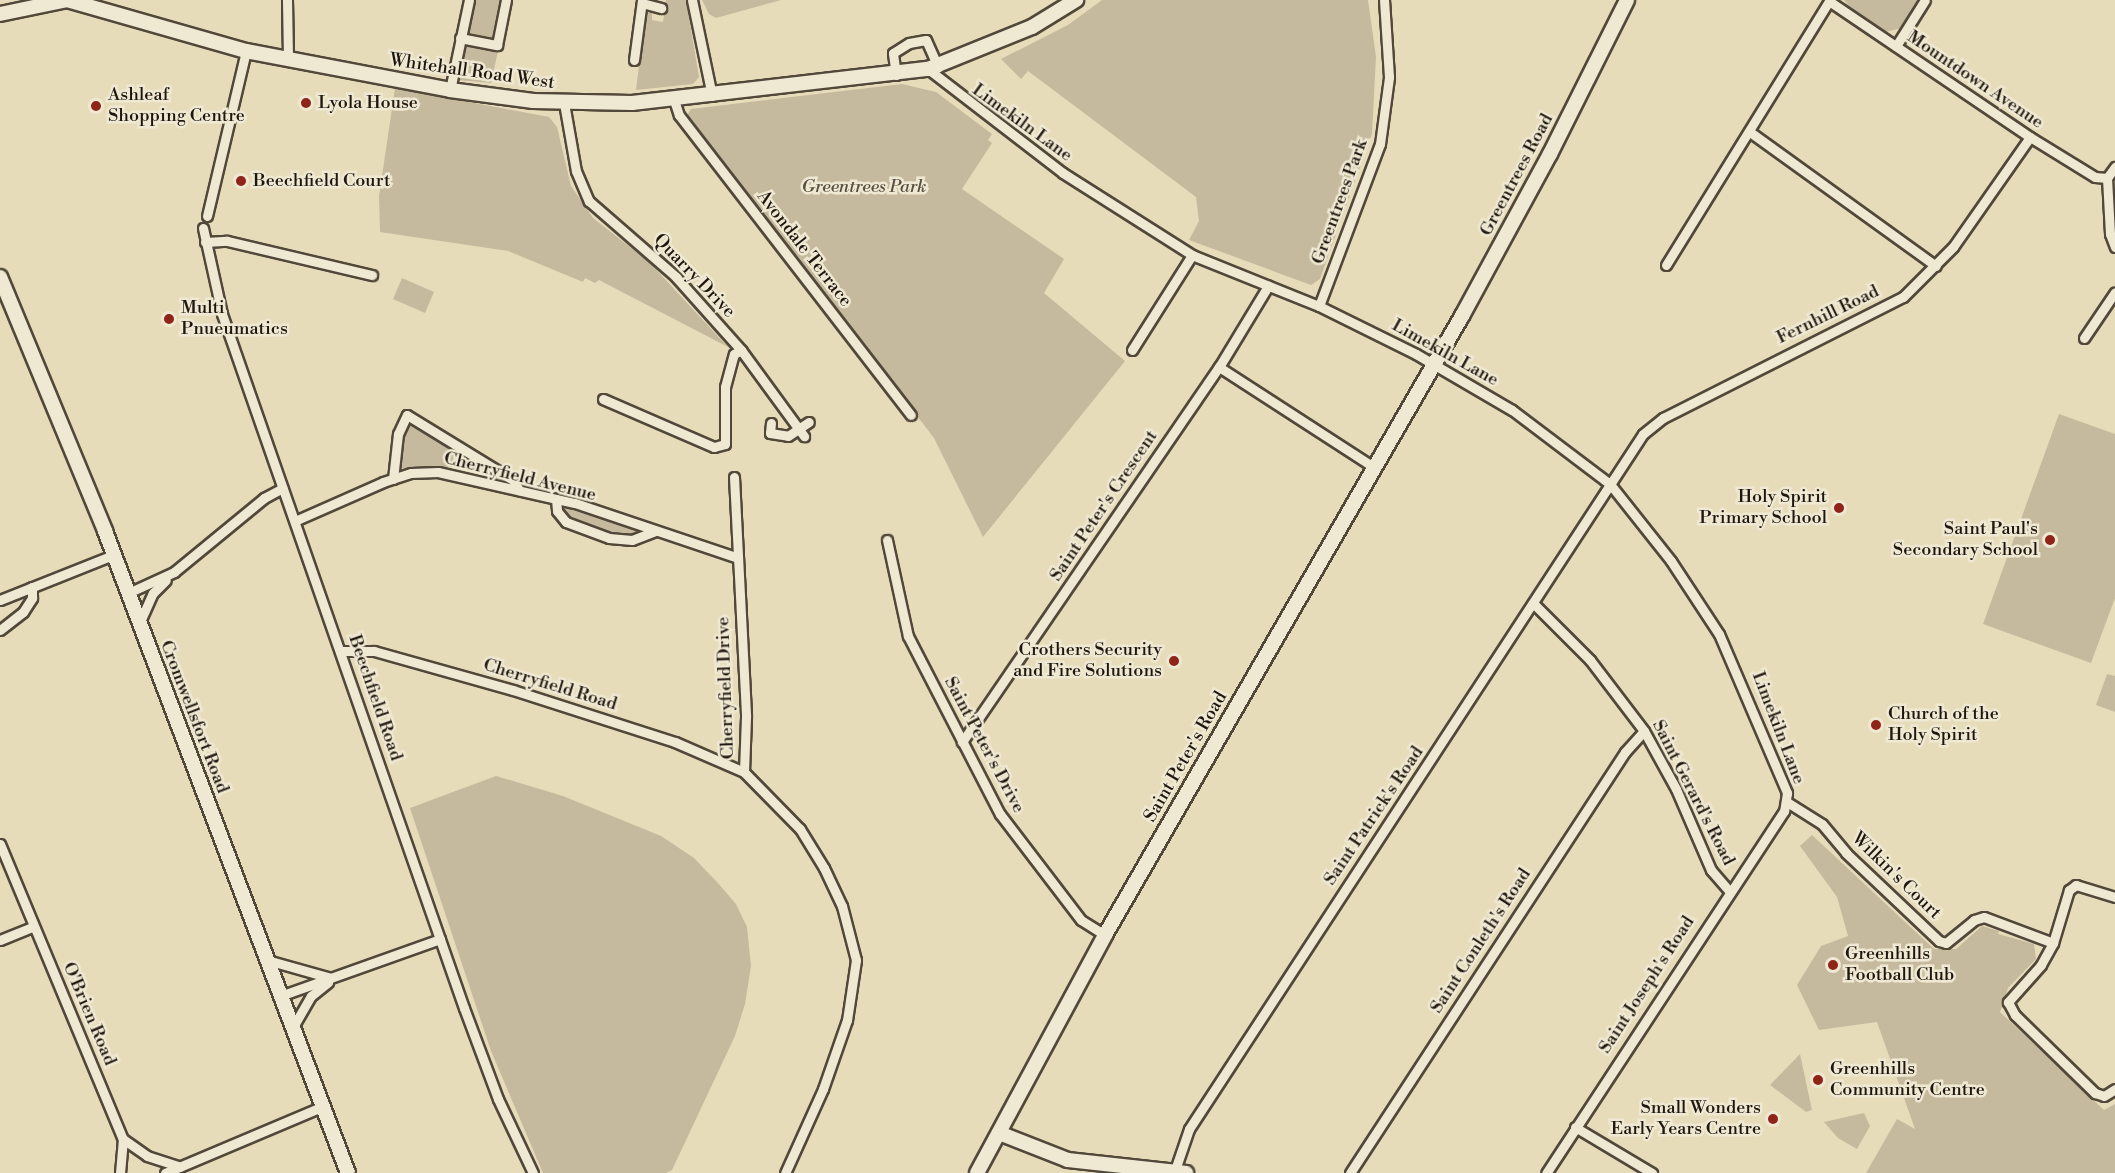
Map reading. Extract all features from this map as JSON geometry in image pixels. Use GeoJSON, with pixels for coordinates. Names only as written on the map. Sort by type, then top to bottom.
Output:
{"type":"FeatureCollection","features":[{"type":"Feature","properties":{"kind":"main road","name":"Whitehall Road West"},"geometry":{"type":"LineString","coordinates":[[0,14],[67,0],[246,51],[450,90],[564,103],[674,100],[896,75],[933,68],[1032,27],[1076,0]]}},
{"type":"Feature","properties":{"kind":"main road","name":"Greentrees Road"},"geometry":{"type":"LineString","coordinates":[[1434,365],[1550,154],[1627,0]]}},
{"type":"Feature","properties":{"kind":"main road","name":"Cromwellsfort Road"},"geometry":{"type":"LineString","coordinates":[[0,277],[128,593],[321,1107],[348,1173]]}},
{"type":"Feature","properties":{"kind":"main road","name":"Saint Peter's Road"},"geometry":{"type":"LineString","coordinates":[[977,1173],[1105,935],[1434,365]]}},
{"type":"Feature","properties":{"kind":"main road"},"geometry":{"type":"LineString","coordinates":[[999,1133],[1068,1160],[1180,1171]]}},
{"type":"Feature","properties":{"kind":"street"},"geometry":{"type":"LineString","coordinates":[[287,0],[288,59]]}},
{"type":"Feature","properties":{"kind":"street"},"geometry":{"type":"LineString","coordinates":[[450,90],[469,0]]}},
{"type":"Feature","properties":{"kind":"street"},"geometry":{"type":"LineString","coordinates":[[460,38],[497,45],[506,0]]}},
{"type":"Feature","properties":{"kind":"street"},"geometry":{"type":"LineString","coordinates":[[692,0],[711,96]]}},
{"type":"Feature","properties":{"kind":"street","name":"Greentrees Park"},"geometry":{"type":"LineString","coordinates":[[1318,306],[1380,144],[1389,77],[1384,0]]}},
{"type":"Feature","properties":{"kind":"street"},"geometry":{"type":"LineString","coordinates":[[1896,46],[1925,0]]}},
{"type":"Feature","properties":{"kind":"street"},"geometry":{"type":"LineString","coordinates":[[634,60],[642,1],[661,8]]}},
{"type":"Feature","properties":{"kind":"street"},"geometry":{"type":"LineString","coordinates":[[1666,265],[1829,1]]}},
{"type":"Feature","properties":{"kind":"street","name":"Mountdown Avenue"},"geometry":{"type":"LineString","coordinates":[[1829,1],[2030,137],[2096,177],[2107,178]]}},
{"type":"Feature","properties":{"kind":"street"},"geometry":{"type":"LineString","coordinates":[[896,75],[893,53],[909,43],[926,40],[933,68]]}},
{"type":"Feature","properties":{"kind":"street"},"geometry":{"type":"LineString","coordinates":[[207,216],[246,51]]}},
{"type":"Feature","properties":{"kind":"street","name":"Limekiln Lane"},"geometry":{"type":"LineString","coordinates":[[933,68],[1063,173],[1192,255],[1318,306],[1434,365],[1512,410],[1610,484],[1671,561],[1719,634],[1742,680],[1787,793],[1787,802],[1781,818]]}},
{"type":"Feature","properties":{"kind":"street","name":"Avondale Terrace"},"geometry":{"type":"LineString","coordinates":[[674,100],[679,115],[911,415]]}},
{"type":"Feature","properties":{"kind":"street","name":"Quarry Drive"},"geometry":{"type":"LineString","coordinates":[[564,103],[576,171],[590,201],[659,258],[741,350],[801,433]]}},
{"type":"Feature","properties":{"kind":"street"},"geometry":{"type":"LineString","coordinates":[[1750,132],[1936,266]]}},
{"type":"Feature","properties":{"kind":"street","name":"Fernhill Road"},"geometry":{"type":"LineString","coordinates":[[1610,484],[1643,434],[1663,418],[1903,297],[1936,266],[2030,137]]}},
{"type":"Feature","properties":{"kind":"street"},"geometry":{"type":"LineString","coordinates":[[2115,167],[2107,178],[2110,234],[2115,247]]}},
{"type":"Feature","properties":{"kind":"street","name":"Beechfield Road"},"geometry":{"type":"LineString","coordinates":[[203,228],[222,314],[283,488],[297,520],[440,939],[498,1099],[533,1173]]}},
{"type":"Feature","properties":{"kind":"street"},"geometry":{"type":"LineString","coordinates":[[205,242],[227,241],[372,275]]}},
{"type":"Feature","properties":{"kind":"street"},"geometry":{"type":"LineString","coordinates":[[1132,350],[1192,255]]}},
{"type":"Feature","properties":{"kind":"street","name":"Saint Peter's Crescent"},"geometry":{"type":"LineString","coordinates":[[962,742],[1219,367],[1268,286]]}},
{"type":"Feature","properties":{"kind":"street"},"geometry":{"type":"LineString","coordinates":[[2084,338],[2115,292]]}},
{"type":"Feature","properties":{"kind":"street"},"geometry":{"type":"LineString","coordinates":[[603,399],[714,447],[725,444],[725,387],[734,354],[741,350]]}},
{"type":"Feature","properties":{"kind":"street"},"geometry":{"type":"LineString","coordinates":[[1219,367],[1375,468]]}},
{"type":"Feature","properties":{"kind":"street"},"geometry":{"type":"LineString","coordinates":[[393,479],[398,434],[407,415],[513,480],[519,490]]}},
{"type":"Feature","properties":{"kind":"street"},"geometry":{"type":"LineString","coordinates":[[771,423],[770,433],[788,436],[801,433],[809,422]]}},
{"type":"Feature","properties":{"kind":"street","name":"Cherryfield Avenue"},"geometry":{"type":"LineString","coordinates":[[297,520],[393,479],[411,473],[438,472],[556,499],[738,558]]}},
{"type":"Feature","properties":{"kind":"street","name":"Cherryfield Drive"},"geometry":{"type":"LineString","coordinates":[[734,477],[746,717],[744,772],[800,829],[824,868],[842,906],[856,960],[847,1020],[823,1089],[785,1173]]}},
{"type":"Feature","properties":{"kind":"street","name":"Saint Patrick's Road"},"geometry":{"type":"LineString","coordinates":[[1180,1171],[1189,1129],[1610,484]]}},
{"type":"Feature","properties":{"kind":"street"},"geometry":{"type":"LineString","coordinates":[[140,624],[153,594],[174,572],[264,498],[283,488]]}},
{"type":"Feature","properties":{"kind":"street"},"geometry":{"type":"LineString","coordinates":[[556,499],[557,511],[566,522],[609,537],[632,540],[655,531]]}},
{"type":"Feature","properties":{"kind":"street","name":"Saint Peter's Drive"},"geometry":{"type":"LineString","coordinates":[[887,540],[908,636],[1000,814],[1042,874],[1081,920],[1105,935]]}},
{"type":"Feature","properties":{"kind":"street"},"geometry":{"type":"LineString","coordinates":[[0,600],[113,555]]}},
{"type":"Feature","properties":{"kind":"street"},"geometry":{"type":"LineString","coordinates":[[128,593],[174,572]]}},
{"type":"Feature","properties":{"kind":"street"},"geometry":{"type":"LineString","coordinates":[[0,630],[23,612],[32,598],[32,587]]}},
{"type":"Feature","properties":{"kind":"street","name":"Saint Gerard's Road"},"geometry":{"type":"LineString","coordinates":[[1533,603],[1590,660],[1644,731],[1676,789],[1711,870],[1729,891]]}},
{"type":"Feature","properties":{"kind":"street","name":"Cherryfield Road"},"geometry":{"type":"LineString","coordinates":[[341,651],[374,651],[513,690],[675,742],[744,772]]}},
{"type":"Feature","properties":{"kind":"street","name":"Saint Conleth's Road"},"geometry":{"type":"LineString","coordinates":[[1350,1173],[1624,752],[1644,731]]}},
{"type":"Feature","properties":{"kind":"street","name":"Wilkin's Court"},"geometry":{"type":"LineString","coordinates":[[1787,802],[1822,824],[1846,853],[1939,941],[1946,943],[1974,920],[1984,917],[2052,943]]}},
{"type":"Feature","properties":{"kind":"street","name":"Saint Joseph's Road"},"geometry":{"type":"LineString","coordinates":[[1546,1173],[1729,891],[1781,818]]}},
{"type":"Feature","properties":{"kind":"street","name":"O'Brien Road"},"geometry":{"type":"LineString","coordinates":[[0,843],[123,1139]]}},
{"type":"Feature","properties":{"kind":"street"},"geometry":{"type":"LineString","coordinates":[[2115,897],[2076,885],[2069,890],[2052,943],[2041,965],[2011,995],[2010,1009],[2095,1093],[2103,1096],[2115,1089]]}},
{"type":"Feature","properties":{"kind":"street"},"geometry":{"type":"LineString","coordinates":[[0,940],[33,927]]}},
{"type":"Feature","properties":{"kind":"street"},"geometry":{"type":"LineString","coordinates":[[280,996],[440,939]]}},
{"type":"Feature","properties":{"kind":"street"},"geometry":{"type":"LineString","coordinates":[[267,960],[332,978]]}},
{"type":"Feature","properties":{"kind":"street"},"geometry":{"type":"LineString","coordinates":[[292,1028],[311,996],[332,978]]}},
{"type":"Feature","properties":{"kind":"street"},"geometry":{"type":"LineString","coordinates":[[165,1173],[321,1107]]}},
{"type":"Feature","properties":{"kind":"street"},"geometry":{"type":"LineString","coordinates":[[1575,1127],[1652,1173]]}},
{"type":"Feature","properties":{"kind":"street"},"geometry":{"type":"LineString","coordinates":[[123,1139],[147,1156],[180,1167]]}},
{"type":"Feature","properties":{"kind":"street"},"geometry":{"type":"LineString","coordinates":[[120,1173],[123,1139]]}},
{"type":"Feature","properties":{"kind":"green space"},"geometry":{"type":"Polygon","coordinates":[[[474,0],[503,0],[494,38],[467,33],[474,0]]]}},
{"type":"Feature","properties":{"kind":"green space"},"geometry":{"type":"Polygon","coordinates":[[[666,0],[686,0],[699,77],[693,84],[636,90],[645,14],[652,12],[652,20],[663,22],[666,0]]]}},
{"type":"Feature","properties":{"kind":"green space"},"geometry":{"type":"Polygon","coordinates":[[[702,0],[781,0],[716,18],[709,14],[702,0]]]}},
{"type":"Feature","properties":{"kind":"green space"},"geometry":{"type":"Polygon","coordinates":[[[1102,0],[1368,0],[1376,57],[1372,134],[1320,279],[1311,285],[1189,240],[1199,221],[1196,197],[1028,71],[1021,79],[1001,59],[1068,25],[1102,0]]]}},
{"type":"Feature","properties":{"kind":"green space"},"geometry":{"type":"Polygon","coordinates":[[[1844,0],[1920,0],[1902,28],[1886,32],[1852,10],[1844,0]]]}},
{"type":"Feature","properties":{"kind":"green space"},"geometry":{"type":"Polygon","coordinates":[[[465,44],[498,51],[491,83],[457,80],[465,44]]]}},
{"type":"Feature","properties":{"kind":"green space","name":"Greentrees Park"},"geometry":{"type":"Polygon","coordinates":[[[902,84],[936,92],[992,134],[988,140],[992,143],[962,189],[1064,259],[1044,293],[1125,361],[983,537],[934,438],[687,115],[691,109],[902,84]]]}},
{"type":"Feature","properties":{"kind":"green space"},"geometry":{"type":"Polygon","coordinates":[[[395,88],[549,117],[557,127],[571,186],[593,218],[649,262],[728,347],[599,280],[595,283],[585,278],[583,282],[508,251],[380,232],[379,196],[395,88]]]}},
{"type":"Feature","properties":{"kind":"green space"},"geometry":{"type":"Polygon","coordinates":[[[402,278],[434,292],[425,313],[393,299],[402,278]]]}},
{"type":"Feature","properties":{"kind":"green space"},"geometry":{"type":"Polygon","coordinates":[[[2059,414],[2115,434],[2115,598],[2091,663],[1983,624],[2059,414]]]}},
{"type":"Feature","properties":{"kind":"green space"},"geometry":{"type":"Polygon","coordinates":[[[408,425],[420,425],[500,476],[449,467],[400,468],[397,459],[408,425]]]}},
{"type":"Feature","properties":{"kind":"green space"},"geometry":{"type":"Polygon","coordinates":[[[563,507],[641,532],[629,536],[590,527],[566,517],[563,507]]]}},
{"type":"Feature","properties":{"kind":"green space"},"geometry":{"type":"Polygon","coordinates":[[[2107,674],[2115,676],[2115,712],[2096,705],[2107,674]]]}},
{"type":"Feature","properties":{"kind":"green space"},"geometry":{"type":"Polygon","coordinates":[[[496,776],[563,796],[661,836],[694,858],[717,882],[736,904],[747,927],[751,966],[745,1004],[735,1036],[672,1170],[666,1173],[543,1173],[491,1051],[410,808],[496,776]]]}},
{"type":"Feature","properties":{"kind":"green space"},"geometry":{"type":"Polygon","coordinates":[[[1812,835],[1934,949],[1956,949],[1982,926],[1999,931],[1998,934],[2034,944],[2036,959],[2008,988],[2000,1012],[2104,1110],[2115,1104],[2115,1173],[1866,1173],[1897,1119],[1915,1129],[1877,1022],[1819,1030],[1797,985],[1821,946],[1848,936],[1837,897],[1800,846],[1812,835]]]}},
{"type":"Feature","properties":{"kind":"green space"},"geometry":{"type":"Polygon","coordinates":[[[1800,1054],[1812,1110],[1806,1112],[1770,1085],[1800,1054]]]}},
{"type":"Feature","properties":{"kind":"green space"},"geometry":{"type":"Polygon","coordinates":[[[1864,1113],[1870,1126],[1857,1149],[1838,1138],[1824,1122],[1864,1113]]]}},
{"type":"Feature","properties":{"kind":"place","name":"Lyola House"},"geometry":{"type":"Point","coordinates":[306,103]}},
{"type":"Feature","properties":{"kind":"place","name":"Ashleaf Shopping Centre"},"geometry":{"type":"Point","coordinates":[96,106]}},
{"type":"Feature","properties":{"kind":"place","name":"Beechfield Court"},"geometry":{"type":"Point","coordinates":[241,181]}},
{"type":"Feature","properties":{"kind":"place","name":"Multi Pnueumatics"},"geometry":{"type":"Point","coordinates":[169,319]}},
{"type":"Feature","properties":{"kind":"place","name":"Holy Spirit Primary School"},"geometry":{"type":"Point","coordinates":[1839,508]}},
{"type":"Feature","properties":{"kind":"place","name":"Saint Paul's Secondary School"},"geometry":{"type":"Point","coordinates":[2050,540]}},
{"type":"Feature","properties":{"kind":"place","name":"Crothers Security and Fire Solutions"},"geometry":{"type":"Point","coordinates":[1174,661]}},
{"type":"Feature","properties":{"kind":"place","name":"Church of the Holy Spirit"},"geometry":{"type":"Point","coordinates":[1876,725]}},
{"type":"Feature","properties":{"kind":"place","name":"Greenhills Football Club"},"geometry":{"type":"Point","coordinates":[1833,965]}},
{"type":"Feature","properties":{"kind":"place","name":"Greenhills Community Centre"},"geometry":{"type":"Point","coordinates":[1818,1080]}},
{"type":"Feature","properties":{"kind":"place","name":"Small Wonders Early Years Centre"},"geometry":{"type":"Point","coordinates":[1773,1119]}}]}
